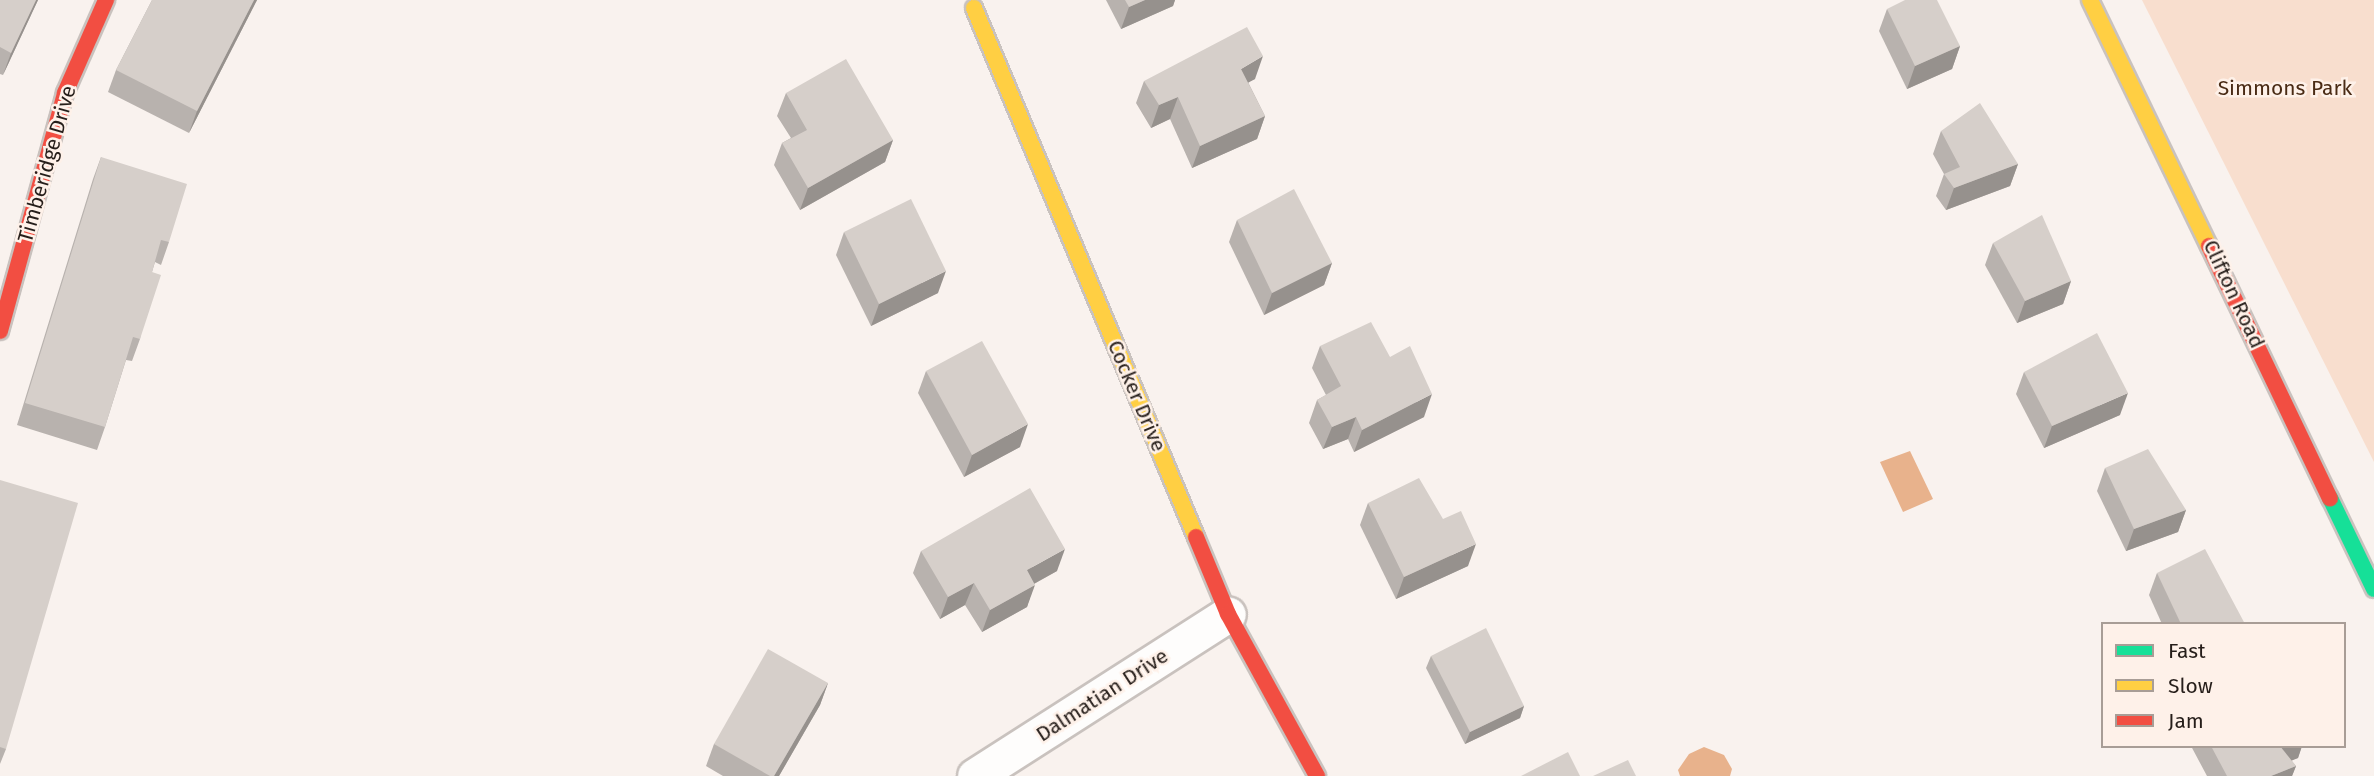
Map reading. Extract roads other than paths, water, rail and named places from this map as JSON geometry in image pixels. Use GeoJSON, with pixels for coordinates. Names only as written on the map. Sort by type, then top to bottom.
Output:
{"type":"FeatureCollection","features":[{"type":"Feature","properties":{"kind":"street","name":"Timberidge Drive"},"geometry":{"type":"LineString","coordinates":[[0,331],[65,93],[106,0]]}},
{"type":"Feature","properties":{"kind":"street","name":"Clifton Road"},"geometry":{"type":"LineString","coordinates":[[2090,0],[2374,589]]}},
{"type":"Feature","properties":{"kind":"street","name":"Cocker Drive"},"geometry":{"type":"LineString","coordinates":[[974,8],[1228,614],[1317,776]]}},
{"type":"Feature","properties":{"kind":"street","name":"Dalmatian Drive"},"geometry":{"type":"LineString","coordinates":[[975,776],[1228,614]]}},
{"type":"Feature","properties":{"kind":"park label","name":"Simmons Park"},"geometry":{"type":"Point","coordinates":[2285,88]}}]}
